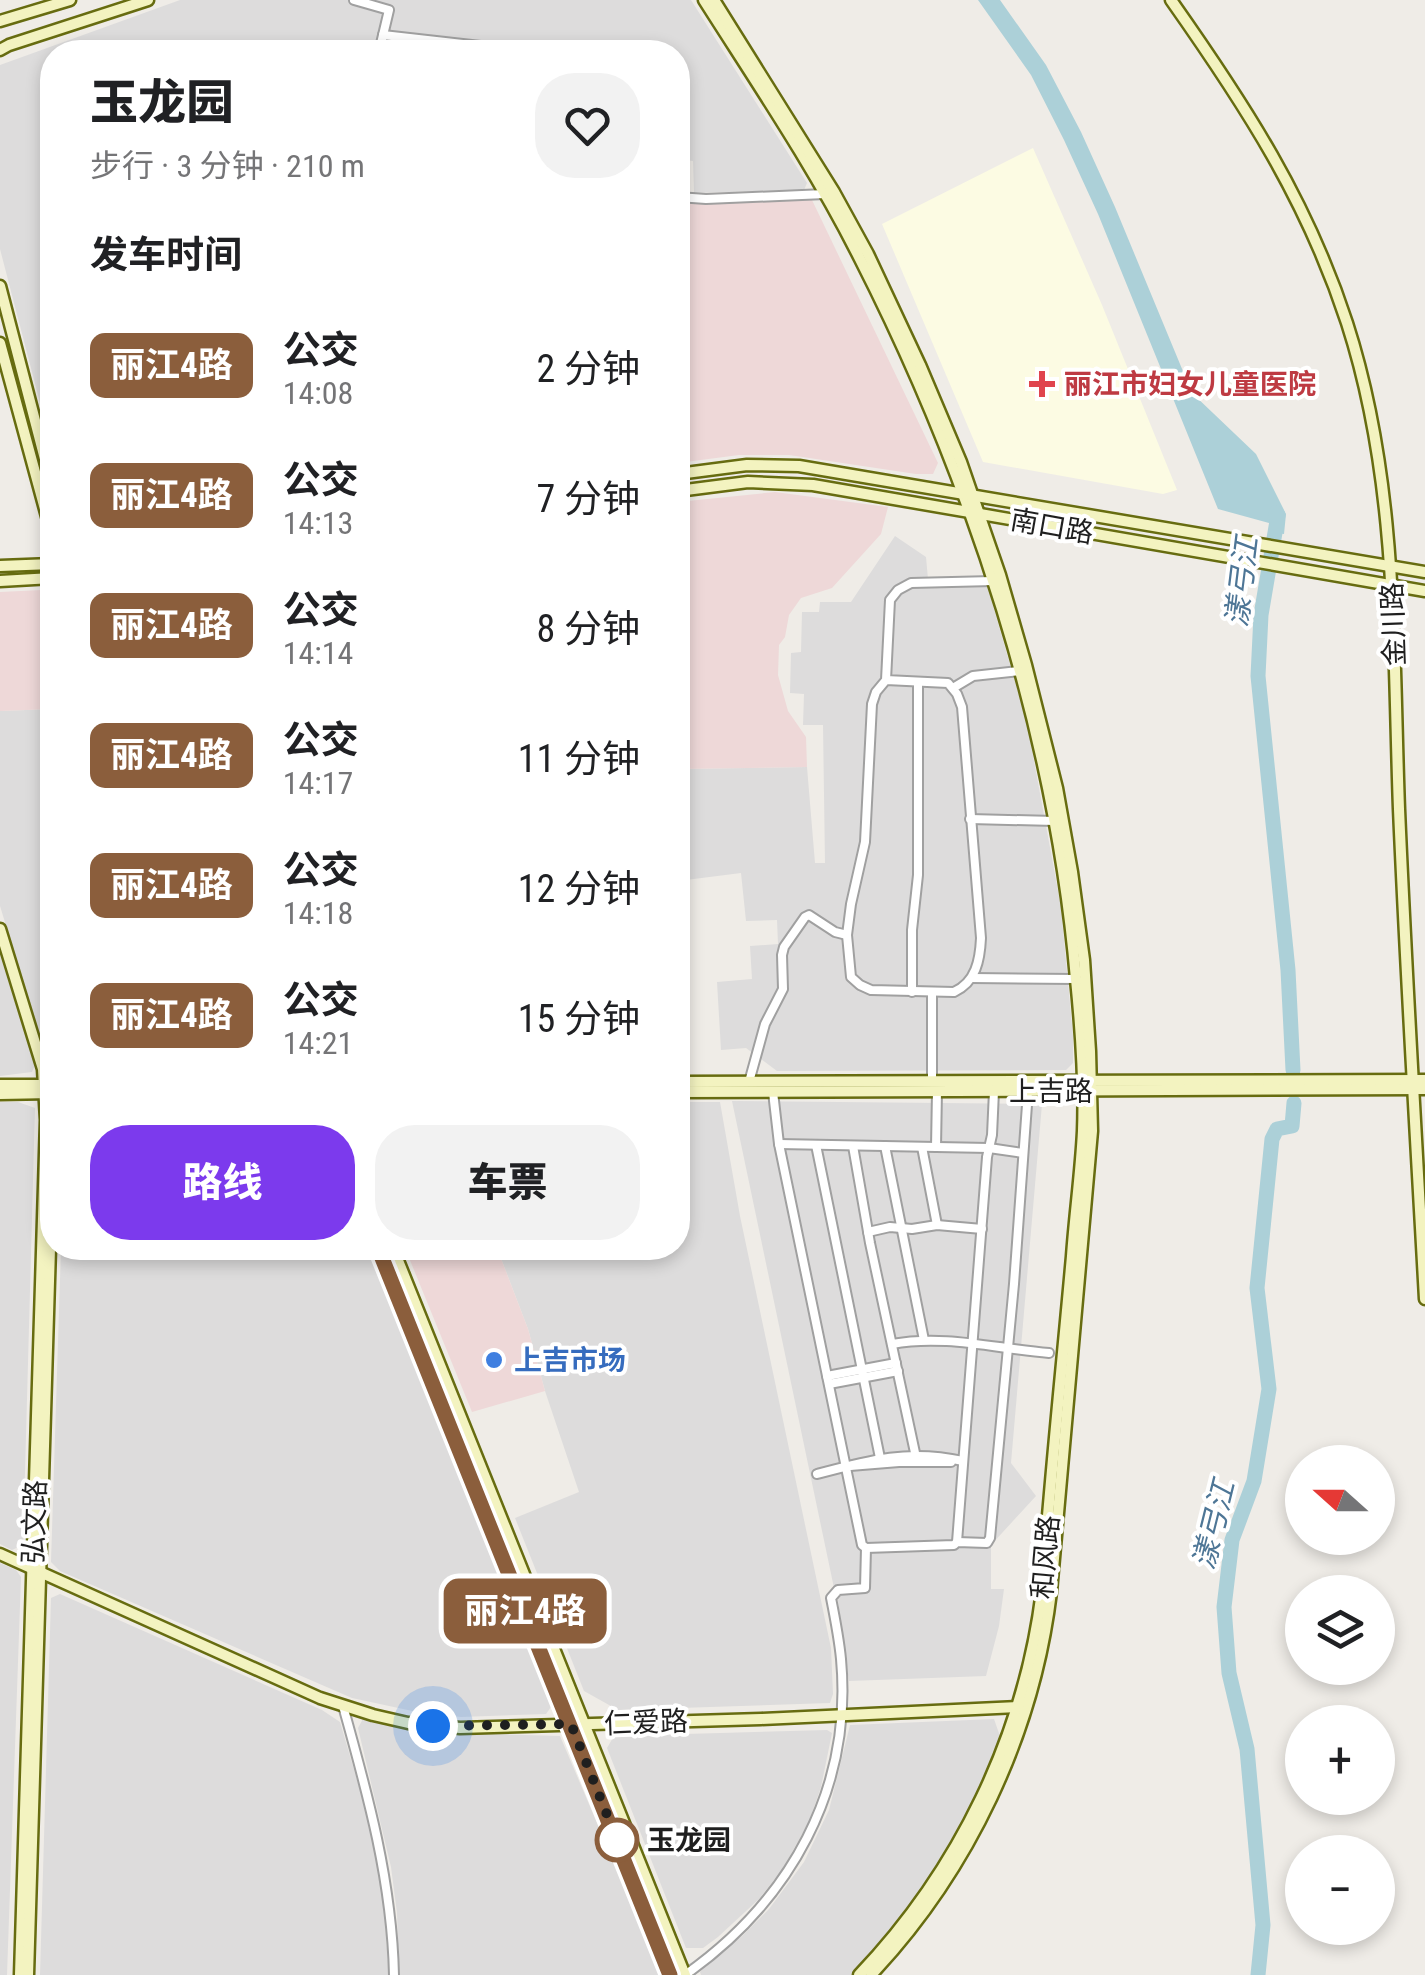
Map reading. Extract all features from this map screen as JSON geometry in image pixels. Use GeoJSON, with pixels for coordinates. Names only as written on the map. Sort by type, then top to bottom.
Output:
{"type":"FeatureCollection","features":[{"type":"Feature","properties":{"kind":"street"},"geometry":{"type":"LineString","coordinates":[[0,20],[70,0]]}},
{"type":"Feature","properties":{"kind":"street"},"geometry":{"type":"LineString","coordinates":[[0,50],[148,0]]}},
{"type":"Feature","properties":{"kind":"street"},"geometry":{"type":"LineString","coordinates":[[354,0],[389,10],[382,40]]}},
{"type":"Feature","properties":{"kind":"street"},"geometry":{"type":"LineString","coordinates":[[704,0],[825,194],[860,258],[968,495]]}},
{"type":"Feature","properties":{"kind":"street"},"geometry":{"type":"LineString","coordinates":[[714,0],[816,161],[868,254],[940,414],[1018,634],[1062,814],[1082,946],[1086,1087]]}},
{"type":"Feature","properties":{"kind":"street","name":"金川路"},"geometry":{"type":"LineString","coordinates":[[1172,0],[1268,144],[1298,202],[1325,262],[1372,417],[1386,499],[1391,567],[1403,903],[1419,1084],[1425,1299]]}},
{"type":"Feature","properties":{"kind":"street"},"geometry":{"type":"LineString","coordinates":[[383,34],[433,40]]}},
{"type":"Feature","properties":{"kind":"street"},"geometry":{"type":"LineString","coordinates":[[690,198],[825,194]]}},
{"type":"Feature","properties":{"kind":"street"},"geometry":{"type":"LineString","coordinates":[[0,286],[40,440]]}},
{"type":"Feature","properties":{"kind":"street"},"geometry":{"type":"LineString","coordinates":[[0,342],[40,490]]}},
{"type":"Feature","properties":{"kind":"street","name":"南口路"},"geometry":{"type":"LineString","coordinates":[[690,472],[729,466],[782,465],[1425,572]]}},
{"type":"Feature","properties":{"kind":"street","name":"南口路"},"geometry":{"type":"LineString","coordinates":[[690,489],[730,483],[812,485],[1425,591]]}},
{"type":"Feature","properties":{"kind":"street"},"geometry":{"type":"LineString","coordinates":[[975,513],[1055,821],[1068,902],[1086,1087]]}},
{"type":"Feature","properties":{"kind":"street"},"geometry":{"type":"LineString","coordinates":[[0,566],[40,564]]}},
{"type":"Feature","properties":{"kind":"street"},"geometry":{"type":"LineString","coordinates":[[0,580],[40,578]]}},
{"type":"Feature","properties":{"kind":"street"},"geometry":{"type":"LineString","coordinates":[[886,680],[948,683],[962,707],[981,938],[972,978],[959,990],[871,990],[852,976],[847,936],[865,842],[872,704],[886,680],[890,600],[898,590],[912,583],[993,581]]}},
{"type":"Feature","properties":{"kind":"street"},"geometry":{"type":"LineString","coordinates":[[953,688],[973,676],[1019,672]]}},
{"type":"Feature","properties":{"kind":"street"},"geometry":{"type":"LineString","coordinates":[[912,992],[912,930],[918,875],[918,682]]}},
{"type":"Feature","properties":{"kind":"street"},"geometry":{"type":"LineString","coordinates":[[970,819],[1055,821]]}},
{"type":"Feature","properties":{"kind":"street"},"geometry":{"type":"LineString","coordinates":[[748,1082],[764,1024],[783,989],[782,955],[787,940],[810,915],[847,936]]}},
{"type":"Feature","properties":{"kind":"street","name":"弘文路"},"geometry":{"type":"LineString","coordinates":[[0,929],[40,1059]]}},
{"type":"Feature","properties":{"kind":"street"},"geometry":{"type":"LineString","coordinates":[[972,978],[1076,979]]}},
{"type":"Feature","properties":{"kind":"street"},"geometry":{"type":"LineString","coordinates":[[932,992],[936,1147]]}},
{"type":"Feature","properties":{"kind":"street","name":"上吉路"},"geometry":{"type":"LineString","coordinates":[[690,1082],[1086,1087],[1419,1084]]}},
{"type":"Feature","properties":{"kind":"street"},"geometry":{"type":"LineString","coordinates":[[0,1086],[40,1088]]}},
{"type":"Feature","properties":{"kind":"street","name":"上吉路"},"geometry":{"type":"LineString","coordinates":[[690,1092],[935,1086],[1028,1091],[1086,1087]]}},
{"type":"Feature","properties":{"kind":"street","name":"和风路"},"geometry":{"type":"LineString","coordinates":[[870,1975],[925,1909],[964,1850],[995,1791],[1022,1707],[1042,1591],[1086,1087]]}},
{"type":"Feature","properties":{"kind":"street"},"geometry":{"type":"LineString","coordinates":[[0,1094],[40,1090]]}},
{"type":"Feature","properties":{"kind":"street"},"geometry":{"type":"LineString","coordinates":[[957,1542],[994,1091]]}},
{"type":"Feature","properties":{"kind":"street"},"geometry":{"type":"LineString","coordinates":[[773,1092],[779,1144],[862,1545],[866,1548],[954,1545],[987,1542],[990,1538],[1028,1091]]}},
{"type":"Feature","properties":{"kind":"street"},"geometry":{"type":"LineString","coordinates":[[779,1144],[989,1148],[1023,1153]]}},
{"type":"Feature","properties":{"kind":"street"},"geometry":{"type":"LineString","coordinates":[[816,1145],[880,1458]]}},
{"type":"Feature","properties":{"kind":"street"},"geometry":{"type":"LineString","coordinates":[[853,1146],[917,1459]]}},
{"type":"Feature","properties":{"kind":"street"},"geometry":{"type":"LineString","coordinates":[[885,1146],[924,1340]]}},
{"type":"Feature","properties":{"kind":"street"},"geometry":{"type":"LineString","coordinates":[[922,1147],[937,1225]]}},
{"type":"Feature","properties":{"kind":"street"},"geometry":{"type":"LineString","coordinates":[[868,1232],[937,1225],[982,1229]]}},
{"type":"Feature","properties":{"kind":"street","name":"弘文路"},"geometry":{"type":"LineString","coordinates":[[28,1975],[43,1260]]}},
{"type":"Feature","properties":{"kind":"street","name":"弘文路"},"geometry":{"type":"LineString","coordinates":[[20,1975],[49,1260]]}},
{"type":"Feature","properties":{"kind":"street"},"geometry":{"type":"LineString","coordinates":[[383,1260],[670,1975]]}},
{"type":"Feature","properties":{"kind":"street"},"geometry":{"type":"LineString","coordinates":[[398,1260],[685,1975],[762,1908],[787,1876],[813,1827],[836,1756],[841,1715],[841,1658],[832,1598],[838,1590],[865,1588],[866,1548]]}},
{"type":"Feature","properties":{"kind":"street"},"geometry":{"type":"LineString","coordinates":[[892,1344],[924,1340],[1049,1353]]}},
{"type":"Feature","properties":{"kind":"street"},"geometry":{"type":"LineString","coordinates":[[828,1380],[897,1367]]}},
{"type":"Feature","properties":{"kind":"street"},"geometry":{"type":"LineString","coordinates":[[817,1474],[880,1458],[964,1461]]}},
{"type":"Feature","properties":{"kind":"street"},"geometry":{"type":"LineString","coordinates":[[846,1466],[917,1459]]}},
{"type":"Feature","properties":{"kind":"street","name":"仁爱路"},"geometry":{"type":"LineString","coordinates":[[0,1554],[343,1706],[433,1726],[1022,1707]]}},
{"type":"Feature","properties":{"kind":"street"},"geometry":{"type":"LineString","coordinates":[[343,1706],[380,1847],[394,1975]]}},
{"type":"Feature","properties":{"kind":"street","name":"和风路"},"geometry":{"type":"LineString","coordinates":[[858,1975],[904,1924],[946,1864],[987,1787],[1022,1707]]}},
{"type":"Feature","properties":{"kind":"shaded area"},"geometry":{"type":"Polygon","coordinates":[[[180,0],[691,0],[807,183],[804,190],[694,193],[690,161],[690,40],[69,40],[180,0]]]}},
{"type":"Feature","properties":{"kind":"shaded area"},"geometry":{"type":"Polygon","coordinates":[[[40,51],[40,403],[0,249],[0,65],[40,51]]]}},
{"type":"Feature","properties":{"kind":"shaded area","name":"丽江市妇女儿童医院"},"geometry":{"type":"Polygon","coordinates":[[[1033,148],[1177,490],[1163,494],[983,462],[882,224],[1033,148]]]}},
{"type":"Feature","properties":{"kind":"shaded area"},"geometry":{"type":"Polygon","coordinates":[[[812,200],[938,463],[933,474],[789,455],[739,455],[690,461],[690,204],[812,200]]]}},
{"type":"Feature","properties":{"kind":"shaded area"},"geometry":{"type":"Polygon","coordinates":[[[775,492],[888,507],[881,534],[832,588],[801,598],[789,615],[785,637],[779,645],[778,675],[788,711],[806,737],[807,767],[690,769],[690,501],[775,492]]]}},
{"type":"Feature","properties":{"kind":"shaded area"},"geometry":{"type":"Polygon","coordinates":[[[895,536],[926,557],[928,579],[985,578],[1027,723],[1061,907],[1073,1036],[1073,1063],[1066,1070],[777,1071],[746,1048],[721,1050],[717,982],[752,979],[750,946],[778,944],[777,920],[746,921],[741,873],[690,879],[690,769],[807,767],[815,863],[825,863],[823,725],[803,725],[804,694],[790,693],[791,653],[801,652],[802,612],[819,612],[820,602],[851,602],[895,536]]]}},
{"type":"Feature","properties":{"kind":"shaded area"},"geometry":{"type":"Polygon","coordinates":[[[40,590],[40,709],[0,711],[0,592],[40,590]]]}},
{"type":"Feature","properties":{"kind":"shaded area"},"geometry":{"type":"Polygon","coordinates":[[[40,709],[40,1036],[0,906],[0,711],[40,709]]]}},
{"type":"Feature","properties":{"kind":"shaded area"},"geometry":{"type":"Polygon","coordinates":[[[0,955],[35,1065],[32,1072],[0,1076],[0,955]]]}},
{"type":"Feature","properties":{"kind":"shaded area"},"geometry":{"type":"Polygon","coordinates":[[[732,1101],[1042,1104],[1011,1463],[1036,1496],[991,1545],[991,1589],[1004,1589],[986,1676],[849,1681],[837,1594],[860,1593],[860,1584],[834,1588],[732,1101]]]}},
{"type":"Feature","properties":{"kind":"shaded area"},"geometry":{"type":"Polygon","coordinates":[[[0,1102],[18,1102],[35,1108],[23,1545],[12,1550],[0,1544],[0,1102]]]}},
{"type":"Feature","properties":{"kind":"shaded area"},"geometry":{"type":"Polygon","coordinates":[[[690,1102],[720,1102],[740,1216],[831,1648],[830,1703],[618,1710],[584,1691],[515,1518],[579,1492],[528,1329],[502,1260],[690,1260],[690,1102]]]}},
{"type":"Feature","properties":{"kind":"shaded area"},"geometry":{"type":"Polygon","coordinates":[[[61,1260],[375,1260],[553,1704],[546,1714],[461,1717],[352,1698],[60,1571],[51,1562],[61,1260]]]}},
{"type":"Feature","properties":{"kind":"shaded area","name":"上吉市场"},"geometry":{"type":"Polygon","coordinates":[[[410,1260],[502,1260],[528,1329],[545,1391],[472,1412],[410,1260]]]}},
{"type":"Feature","properties":{"kind":"shaded area"},"geometry":{"type":"Polygon","coordinates":[[[0,1563],[16,1570],[21,1577],[7,1975],[0,1975],[0,1563]]]}},
{"type":"Feature","properties":{"kind":"shaded area"},"geometry":{"type":"Polygon","coordinates":[[[60,1594],[322,1710],[340,1722],[375,1848],[389,1975],[40,1975],[51,1598],[60,1594]]]}},
{"type":"Feature","properties":{"kind":"shaded area"},"geometry":{"type":"Polygon","coordinates":[[[364,1717],[432,1732],[560,1736],[659,1975],[399,1975],[391,1867],[358,1728],[364,1717]]]}},
{"type":"Feature","properties":{"kind":"shaded area"},"geometry":{"type":"Polygon","coordinates":[[[994,1719],[1001,1739],[956,1836],[912,1904],[851,1975],[701,1975],[711,1959],[769,1909],[804,1862],[829,1810],[850,1725],[994,1719]]]}},
{"type":"Feature","properties":{"kind":"shaded area"},"geometry":{"type":"Polygon","coordinates":[[[827,1730],[832,1733],[821,1787],[809,1822],[782,1870],[759,1899],[718,1937],[703,1948],[686,1948],[607,1748],[614,1736],[827,1730]]]}},
{"type":"Feature","properties":{"kind":"water"},"geometry":{"type":"Polygon","coordinates":[[[978,0],[1000,0],[1046,65],[1115,207],[1192,393],[1256,454],[1286,514],[1284,534],[1269,532],[1269,523],[1218,509],[1064,140],[1031,75],[978,0]]]}},
{"type":"Feature","properties":{"kind":"waterway","name":"漾弓江"},"geometry":{"type":"LineString","coordinates":[[1276,513],[1261,615],[1258,676],[1288,970],[1293,1070]]}},
{"type":"Feature","properties":{"kind":"waterway","name":"漾弓江"},"geometry":{"type":"LineString","coordinates":[[1258,1975],[1263,1925],[1247,1749],[1229,1673],[1224,1607],[1232,1540],[1254,1481],[1269,1389],[1257,1288],[1272,1139],[1277,1129],[1292,1126],[1294,1103]]}},
{"type":"Feature","properties":{"kind":"bus line","name":"丽江4路"},"geometry":{"type":"LineString","coordinates":[[383,1260],[670,1975]]}},
{"type":"Feature","properties":{"kind":"place","name":"丽江市妇女儿童医院"},"geometry":{"type":"Point","coordinates":[1042,384]}},
{"type":"Feature","properties":{"kind":"place","name":"上吉市场"},"geometry":{"type":"Point","coordinates":[494,1360]}},
{"type":"Feature","properties":{"kind":"place","name":"玉龙园"},"geometry":{"type":"Point","coordinates":[617,1840]}},
{"type":"Feature","properties":{"kind":"route"},"geometry":{"type":"LineString","coordinates":[[433,1726],[571,1724],[617,1840]]}}]}
